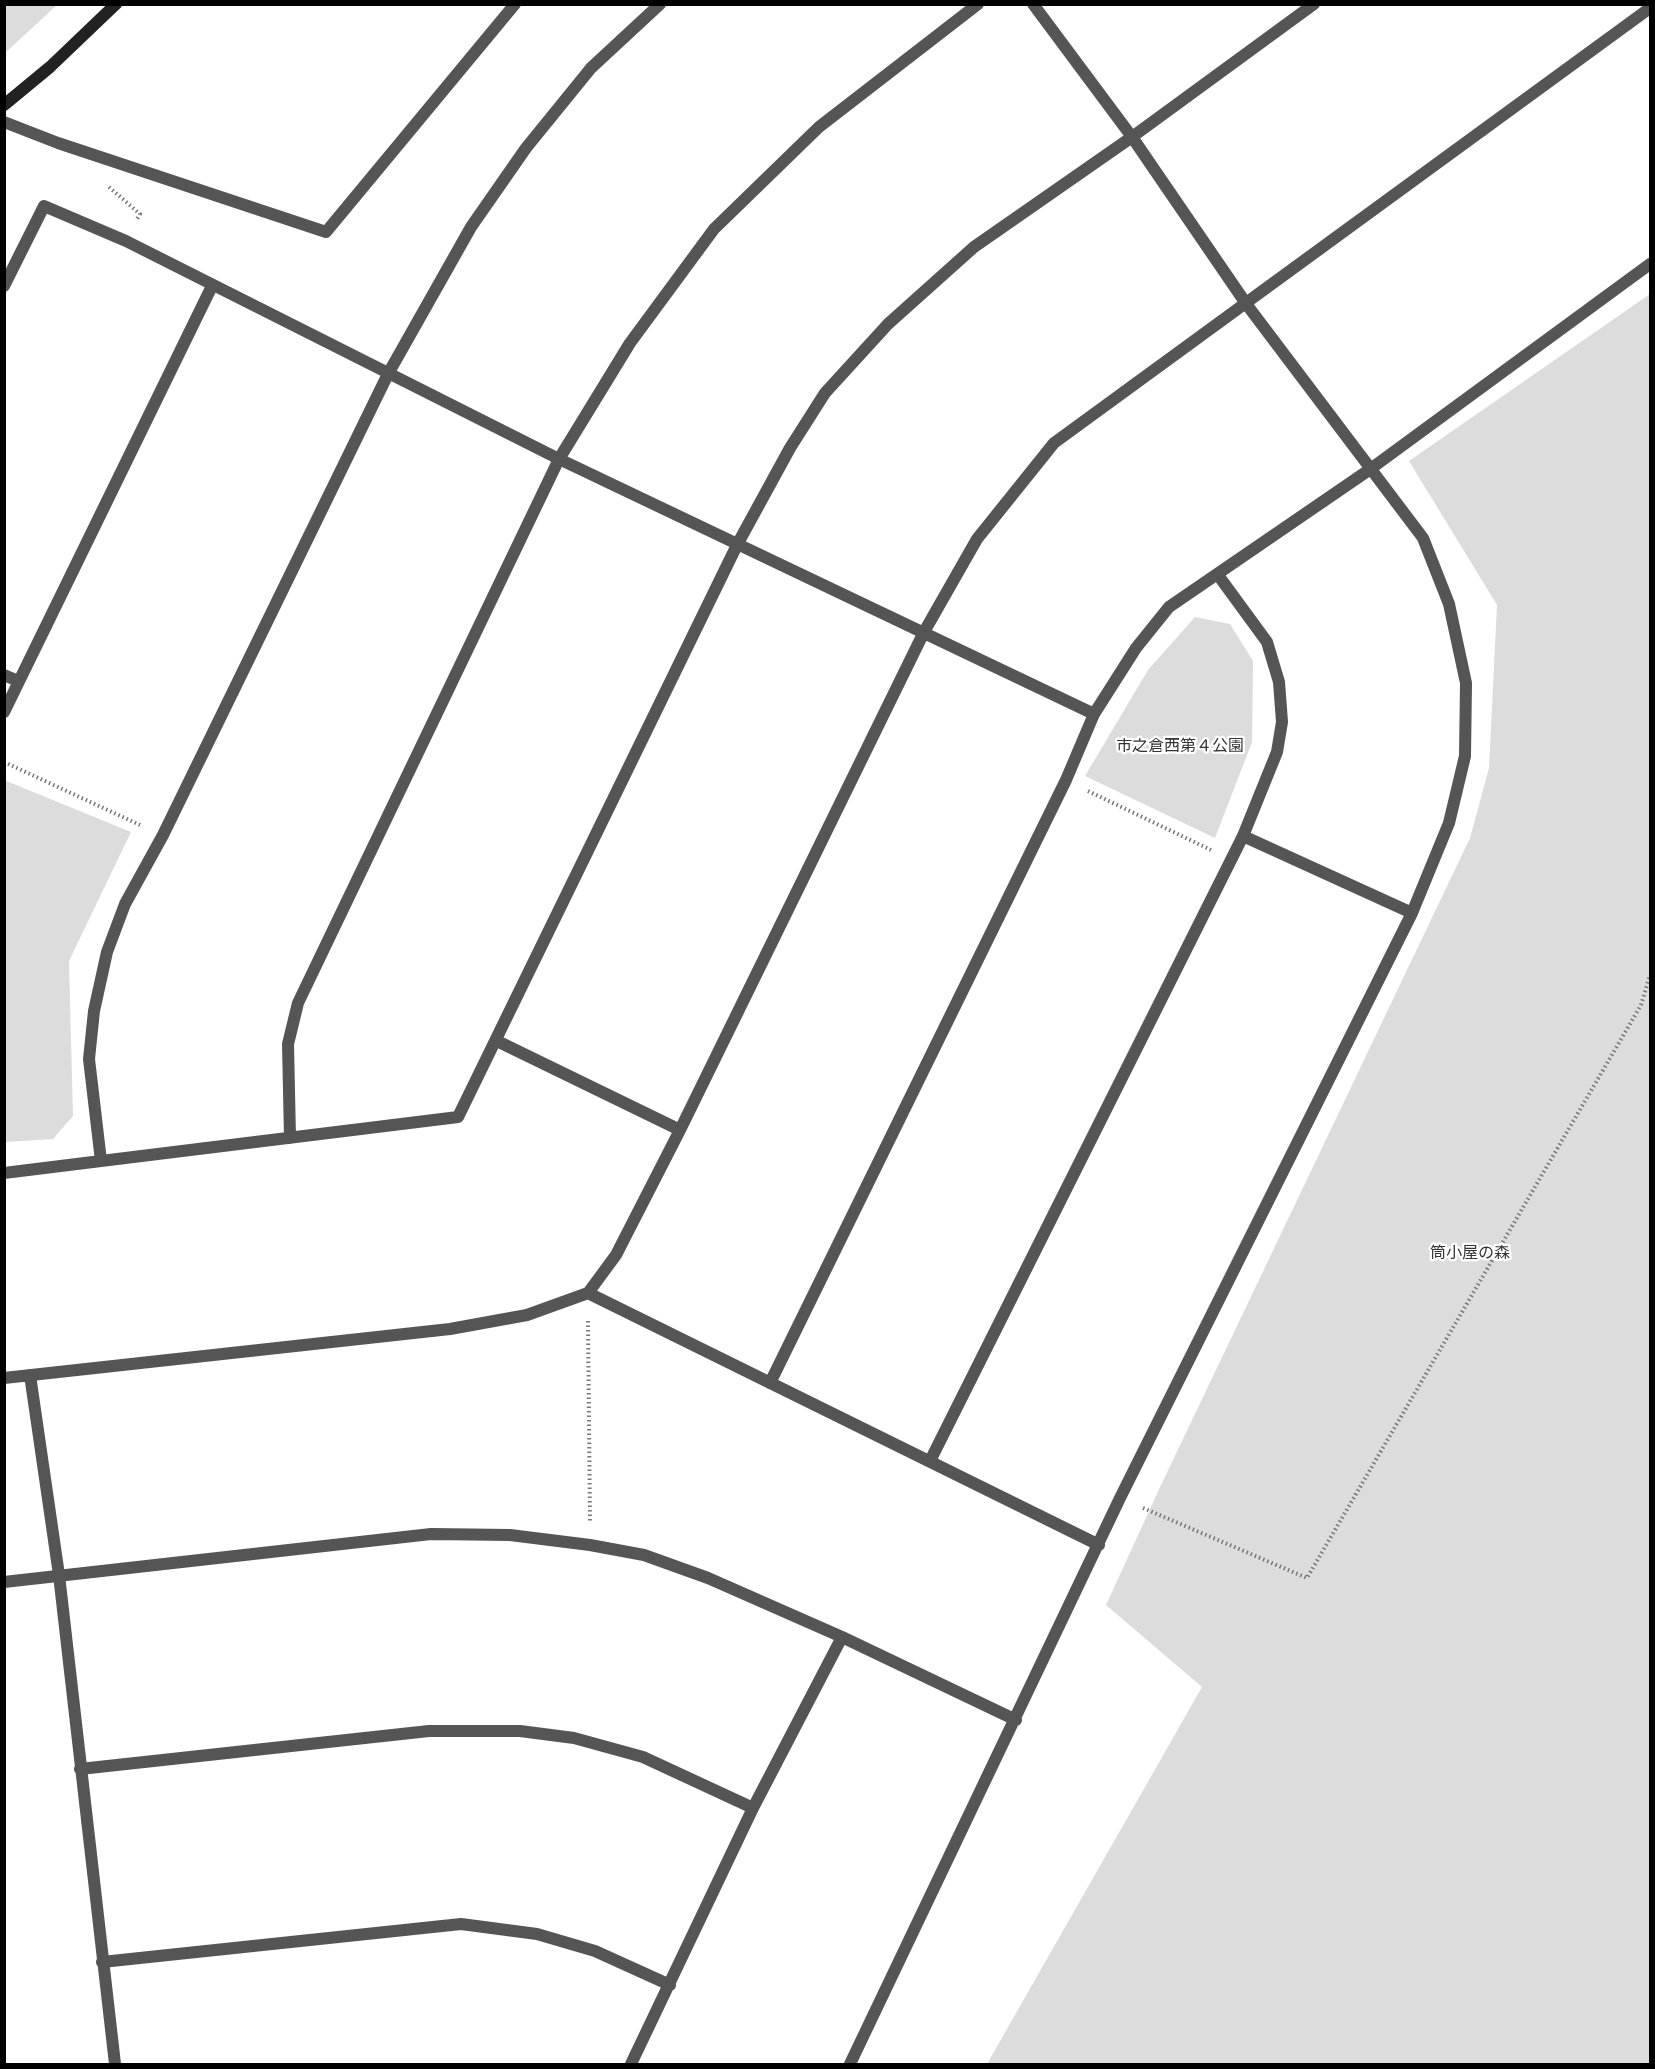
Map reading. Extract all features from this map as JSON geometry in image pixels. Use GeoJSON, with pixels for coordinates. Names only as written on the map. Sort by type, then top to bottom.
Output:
{"type":"FeatureCollection","features":[{"type":"Feature","properties":{"kind":"street"},"geometry":{"type":"LineString","coordinates":[[4,105],[50,67],[116,4]]}},
{"type":"Feature","properties":{"kind":"street"},"geometry":{"type":"LineString","coordinates":[[4,122],[58,144],[326,232],[515,4]]}},
{"type":"Feature","properties":{"kind":"street"},"geometry":{"type":"LineString","coordinates":[[101,1161],[89,1059],[94,1011],[107,952],[125,904],[163,835],[388,374],[471,227],[526,148],[591,68],[660,4]]}},
{"type":"Feature","properties":{"kind":"street"},"geometry":{"type":"LineString","coordinates":[[290,1138],[288,1044],[298,1003],[559,459],[630,343],[714,229],[819,127],[978,4]]}},
{"type":"Feature","properties":{"kind":"street"},"geometry":{"type":"LineString","coordinates":[[850,2064],[1100,1545],[1120,1498],[1412,914],[1449,823],[1466,756],[1466,683],[1449,604],[1423,538],[1369,470],[1247,305],[1132,137],[1033,4]]}},
{"type":"Feature","properties":{"kind":"street"},"geometry":{"type":"LineString","coordinates":[[4,1173],[458,1117],[737,545],[790,448],[825,393],[888,324],[974,248],[1132,137],[1314,4]]}},
{"type":"Feature","properties":{"kind":"street"},"geometry":{"type":"LineString","coordinates":[[4,1378],[450,1329],[527,1315],[588,1293],[616,1255],[681,1130],[924,632],[977,539],[1054,443],[1247,305],[1650,8]]}},
{"type":"Feature","properties":{"kind":"street"},"geometry":{"type":"LineString","coordinates":[[4,286],[44,206],[126,240],[212,286],[559,459],[1094,714]]}},
{"type":"Feature","properties":{"kind":"street"},"geometry":{"type":"LineString","coordinates":[[770,1383],[1066,780],[1094,714],[1137,648],[1168,608],[1369,470],[1650,264]]}},
{"type":"Feature","properties":{"kind":"street"},"geometry":{"type":"LineString","coordinates":[[4,712],[212,286]]}},
{"type":"Feature","properties":{"kind":"street"},"geometry":{"type":"LineString","coordinates":[[930,1461],[1243,836],[1277,752],[1282,722],[1279,682],[1267,642],[1218,575]]}},
{"type":"Feature","properties":{"kind":"street"},"geometry":{"type":"LineString","coordinates":[[4,675],[18,681]]}},
{"type":"Feature","properties":{"kind":"street"},"geometry":{"type":"LineString","coordinates":[[1243,836],[1412,914]]}},
{"type":"Feature","properties":{"kind":"street"},"geometry":{"type":"LineString","coordinates":[[497,1041],[681,1130]]}},
{"type":"Feature","properties":{"kind":"street"},"geometry":{"type":"LineString","coordinates":[[588,1293],[1100,1545]]}},
{"type":"Feature","properties":{"kind":"street"},"geometry":{"type":"LineString","coordinates":[[30,1375],[59,1575],[115,2064]]}},
{"type":"Feature","properties":{"kind":"street"},"geometry":{"type":"LineString","coordinates":[[4,1582],[431,1534],[510,1535],[590,1545],[644,1555],[708,1578],[842,1636],[1016,1720]]}},
{"type":"Feature","properties":{"kind":"street"},"geometry":{"type":"LineString","coordinates":[[631,2064],[753,1808],[842,1636]]}},
{"type":"Feature","properties":{"kind":"street"},"geometry":{"type":"LineString","coordinates":[[80,1770],[429,1731],[520,1731],[574,1738],[643,1757],[753,1808]]}},
{"type":"Feature","properties":{"kind":"street"},"geometry":{"type":"LineString","coordinates":[[102,1962],[461,1924],[537,1934],[595,1951],[670,1985]]}},
{"type":"Feature","properties":{"kind":"path"},"geometry":{"type":"LineString","coordinates":[[104,182],[140,214],[126,240]]}},
{"type":"Feature","properties":{"kind":"path"},"geometry":{"type":"LineString","coordinates":[[4,762],[163,835]]}},
{"type":"Feature","properties":{"kind":"path"},"geometry":{"type":"LineString","coordinates":[[1066,780],[1230,860]]}},
{"type":"Feature","properties":{"kind":"path"},"geometry":{"type":"LineString","coordinates":[[1120,1498],[1307,1578],[1641,1005],[1650,975]]}},
{"type":"Feature","properties":{"kind":"path"},"geometry":{"type":"LineString","coordinates":[[588,1293],[590,1545]]}},
{"type":"Feature","properties":{"kind":"green space"},"geometry":{"type":"Polygon","coordinates":[[[5,4],[57,4],[57,5],[5,53],[5,4]]]}},
{"type":"Feature","properties":{"kind":"green space","name":"筒小屋の森"},"geometry":{"type":"Polygon","coordinates":[[[1650,294],[1650,2064],[987,2064],[1202,1687],[1106,1605],[1470,838],[1489,768],[1497,605],[1409,461],[1650,294]]]}},
{"type":"Feature","properties":{"kind":"green space","name":"市之倉西第４公園"},"geometry":{"type":"Polygon","coordinates":[[[1195,617],[1230,624],[1253,661],[1252,742],[1215,838],[1085,776],[1148,670],[1195,617]]]}},
{"type":"Feature","properties":{"kind":"green space"},"geometry":{"type":"Polygon","coordinates":[[[4,780],[131,832],[69,961],[73,1116],[53,1139],[5,1142],[4,780]]]}}]}
